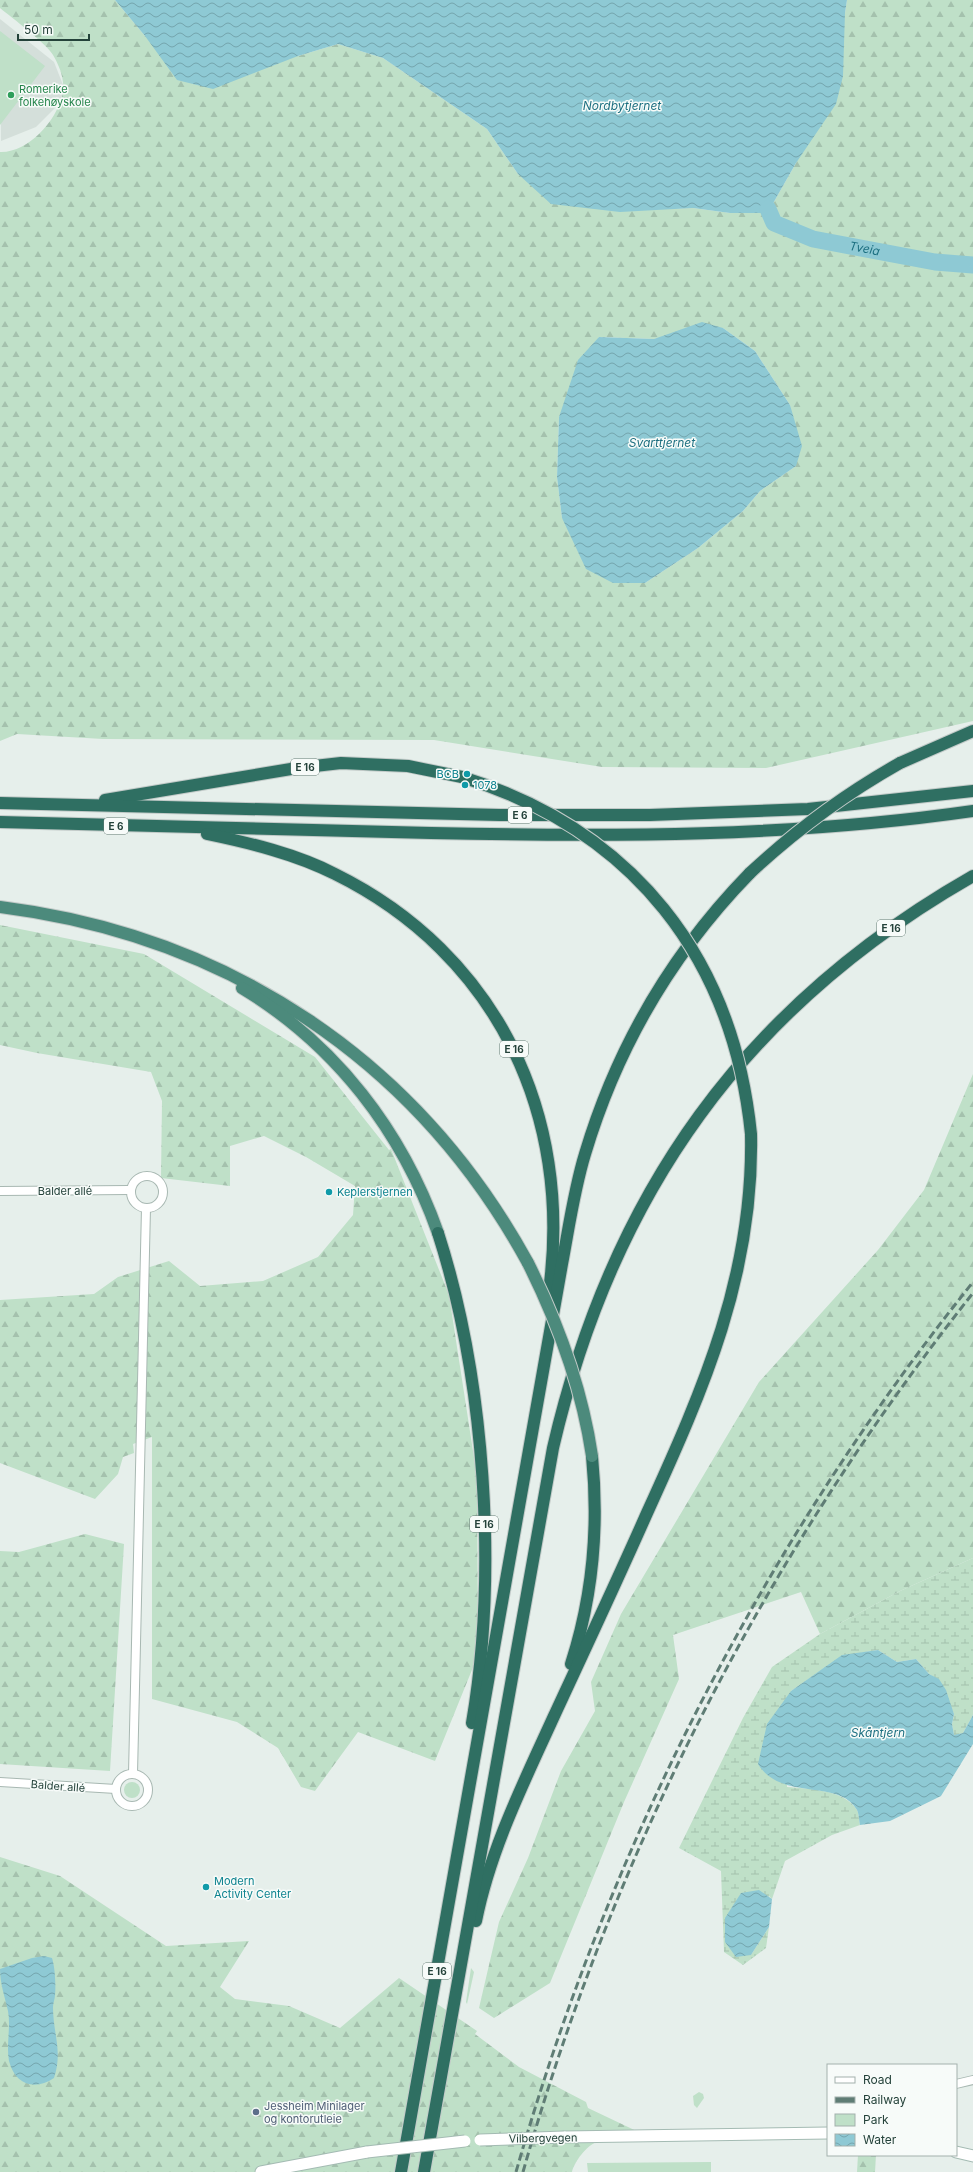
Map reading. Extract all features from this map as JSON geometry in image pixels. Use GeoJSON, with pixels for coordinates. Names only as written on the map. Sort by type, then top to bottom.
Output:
{"type":"FeatureCollection","features":[{"type":"Feature","properties":{"kind":"highway","name":"E 16"},"geometry":{"type":"LineString","coordinates":[[401,2172],[570,1217],[584,1156],[617,1066],[655,993],[681,955],[708,920],[750,873],[780,846],[822,812],[859,788],[900,763],[973,731]]}},
{"type":"Feature","properties":{"kind":"highway","name":"E 16"},"geometry":{"type":"LineString","coordinates":[[66,804],[113,799],[282,770],[328,764],[393,765],[462,777],[519,798],[568,824],[621,864],[658,901],[688,942],[721,1002],[740,1058],[752,1134],[751,1180],[747,1225],[739,1269],[721,1334],[689,1420],[509,1817],[488,1876],[471,1948],[462,1959]]}},
{"type":"Feature","properties":{"kind":"highway","name":"E 6"},"geometry":{"type":"LineString","coordinates":[[0,802],[500,815],[658,815],[808,809],[973,791]]}},
{"type":"Feature","properties":{"kind":"highway","name":"E 6"},"geometry":{"type":"LineString","coordinates":[[0,822],[502,834],[650,835],[792,830],[891,821],[973,811]]}},
{"type":"Feature","properties":{"kind":"highway","name":"E 16"},"geometry":{"type":"LineString","coordinates":[[170,827],[223,837],[290,856],[353,883],[392,907],[428,937],[460,970],[490,1007],[524,1072],[540,1118],[550,1164],[554,1215],[554,1247],[546,1315],[547,1346]]}},
{"type":"Feature","properties":{"kind":"highway","name":"E 16"},"geometry":{"type":"LineString","coordinates":[[424,2172],[553,1448],[569,1385],[587,1328],[626,1235],[651,1188],[688,1131],[722,1084],[777,1023],[815,988],[880,937],[929,902],[973,876]]}},
{"type":"Feature","properties":{"kind":"highway","name":"E 16"},"geometry":{"type":"LineString","coordinates":[[0,907],[70,919],[156,944],[212,964],[276,998],[319,1026],[376,1071],[432,1127],[460,1160],[497,1212],[528,1263],[551,1313],[573,1369],[582,1401],[592,1456],[596,1504],[594,1558],[587,1604],[571,1667],[568,1687]]}},
{"type":"Feature","properties":{"kind":"highway","name":"E 16"},"geometry":{"type":"LineString","coordinates":[[156,944],[224,977],[251,993],[295,1025],[333,1060],[364,1095],[395,1140],[417,1179],[438,1233],[454,1288],[466,1351],[477,1426],[483,1499],[483,1625],[475,1708],[459,1798],[464,1817]]}},
{"type":"Feature","properties":{"kind":"main road","name":"Vilbergvegen"},"geometry":{"type":"LineString","coordinates":[[261,2172],[367,2152],[465,2141],[564,2137],[827,2133]]}},
{"type":"Feature","properties":{"kind":"main road"},"geometry":{"type":"LineString","coordinates":[[957,2152],[973,2156]]}},
{"type":"Feature","properties":{"kind":"street"},"geometry":{"type":"LineString","coordinates":[[149,1175],[159,1180],[163,1191],[162,1198],[156,1205],[146,1208],[136,1204],[132,1200],[130,1190],[132,1184],[139,1177],[149,1175]]}},
{"type":"Feature","properties":{"kind":"street","name":"Balder allé"},"geometry":{"type":"LineString","coordinates":[[0,1191],[130,1190]]}},
{"type":"Feature","properties":{"kind":"street"},"geometry":{"type":"LineString","coordinates":[[133,1774],[146,1208]]}},
{"type":"Feature","properties":{"kind":"street"},"geometry":{"type":"LineString","coordinates":[[133,1774],[142,1778],[148,1786],[144,1800],[136,1805],[126,1805],[118,1798],[116,1789],[119,1780],[123,1776],[133,1774]]}},
{"type":"Feature","properties":{"kind":"street","name":"Balder allé"},"geometry":{"type":"LineString","coordinates":[[0,1782],[116,1789]]}},
{"type":"Feature","properties":{"kind":"street"},"geometry":{"type":"LineString","coordinates":[[957,2084],[973,2080]]}},
{"type":"Feature","properties":{"kind":"shaded area"},"geometry":{"type":"Polygon","coordinates":[[[0,19],[54,62],[65,90],[56,107],[36,127],[1,141],[0,19]]]}},
{"type":"Feature","properties":{"kind":"green space"},"geometry":{"type":"Polygon","coordinates":[[[0,0],[115,0],[145,36],[298,56],[338,44],[383,58],[487,129],[518,174],[660,209],[693,208],[730,213],[761,213],[771,207],[796,163],[845,13],[847,0],[973,0],[973,721],[766,768],[602,767],[434,740],[103,739],[17,734],[0,741],[0,152],[10,151],[21,147],[39,134],[47,125],[59,106],[63,91],[63,80],[56,60],[50,50],[0,8],[0,0]],[[723,328],[654,339],[599,337],[559,417],[557,477],[562,518],[645,583],[698,548],[743,511],[760,491],[796,466],[790,405],[755,351],[723,328]]]}},
{"type":"Feature","properties":{"kind":"green space","name":"Romerike folkehøyskole"},"geometry":{"type":"Polygon","coordinates":[[[0,31],[45,66],[0,125],[0,31]]]}},
{"type":"Feature","properties":{"kind":"green space"},"geometry":{"type":"Polygon","coordinates":[[[0,925],[144,954],[315,1057],[389,1150],[391,1149],[449,1295],[477,1477],[478,1655],[435,1761],[358,1732],[315,1791],[301,1787],[278,1748],[237,1722],[152,1699],[152,1437],[133,1444],[134,1453],[123,1457],[118,1474],[95,1499],[0,1463],[0,1300],[94,1294],[118,1277],[169,1261],[200,1286],[263,1281],[318,1257],[353,1215],[355,1186],[306,1157],[264,1136],[230,1146],[230,1186],[161,1178],[162,1101],[151,1072],[37,1053],[0,1045],[0,925]]]}},
{"type":"Feature","properties":{"kind":"green space"},"geometry":{"type":"Polygon","coordinates":[[[973,1074],[973,1558],[900,1591],[820,1634],[801,1592],[673,1635],[679,1679],[624,1802],[550,1983],[494,2018],[479,2008],[499,1922],[528,1858],[561,1771],[595,1711],[591,1682],[621,1614],[759,1382],[878,1250],[924,1190],[973,1074]]]}},
{"type":"Feature","properties":{"kind":"green space"},"geometry":{"type":"Polygon","coordinates":[[[85,1534],[124,1544],[110,1771],[0,1764],[0,1551],[19,1552],[85,1534]]]}},
{"type":"Feature","properties":{"kind":"green space"},"geometry":{"type":"Polygon","coordinates":[[[973,1558],[973,1715],[963,1733],[954,1736],[952,1724],[954,1714],[939,1680],[929,1674],[916,1659],[897,1662],[878,1650],[842,1656],[791,1691],[787,1787],[825,1791],[844,1798],[857,1810],[860,1825],[832,1835],[785,1861],[772,1899],[769,1896],[751,1955],[769,1927],[766,1948],[743,1965],[724,1952],[721,1871],[679,1848],[743,1718],[772,1667],[820,1634],[900,1591],[973,1558]]]}},
{"type":"Feature","properties":{"kind":"green space"},"geometry":{"type":"Polygon","coordinates":[[[129,1782],[135,1782],[140,1787],[138,1796],[135,1798],[129,1798],[124,1793],[124,1787],[129,1782]]]}},
{"type":"Feature","properties":{"kind":"green space"},"geometry":{"type":"Polygon","coordinates":[[[0,1857],[60,1876],[166,1946],[249,1941],[220,1987],[235,1999],[289,2006],[340,2028],[399,1978],[477,2031],[475,2034],[519,2067],[586,2102],[588,2108],[647,2136],[615,2138],[597,2142],[582,2154],[575,2164],[572,2172],[0,2172],[0,1857]]]}},
{"type":"Feature","properties":{"kind":"green space"},"geometry":{"type":"Polygon","coordinates":[[[471,1968],[474,1972],[467,2004],[466,2002],[471,1968]]]}},
{"type":"Feature","properties":{"kind":"green space"},"geometry":{"type":"Polygon","coordinates":[[[699,2092],[703,2094],[704,2098],[697,2108],[694,2105],[693,2096],[699,2092]]]}},
{"type":"Feature","properties":{"kind":"green space"},"geometry":{"type":"Polygon","coordinates":[[[858,2156],[876,2156],[875,2172],[857,2172],[858,2156]]]}},
{"type":"Feature","properties":{"kind":"green space"},"geometry":{"type":"Polygon","coordinates":[[[711,2162],[711,2172],[588,2172],[587,2163],[711,2162]]]}},
{"type":"Feature","properties":{"kind":"water","name":"Nordbytjernet"},"geometry":{"type":"Polygon","coordinates":[[[115,0],[847,0],[845,13],[843,76],[836,104],[796,163],[771,207],[761,213],[730,213],[693,208],[620,212],[551,204],[518,174],[487,129],[383,58],[338,44],[298,56],[213,89],[177,80],[145,36],[115,0]]]}},
{"type":"Feature","properties":{"kind":"water","name":"Svarttjernet"},"geometry":{"type":"Polygon","coordinates":[[[702,322],[723,328],[755,351],[790,405],[802,446],[796,466],[760,491],[743,511],[698,548],[645,583],[613,583],[586,569],[562,518],[557,477],[559,417],[578,360],[599,337],[654,339],[702,322]]]}},
{"type":"Feature","properties":{"kind":"water","name":"Skåntjern"},"geometry":{"type":"Polygon","coordinates":[[[878,1650],[897,1662],[916,1659],[929,1674],[939,1679],[946,1690],[954,1714],[952,1724],[954,1735],[963,1733],[973,1715],[973,1744],[941,1796],[890,1821],[860,1825],[857,1810],[849,1800],[824,1791],[795,1787],[781,1783],[768,1776],[758,1764],[767,1724],[791,1691],[842,1655],[878,1650]]]}},
{"type":"Feature","properties":{"kind":"water"},"geometry":{"type":"Polygon","coordinates":[[[759,1890],[772,1899],[769,1927],[751,1955],[736,1957],[725,1942],[725,1918],[741,1893],[759,1890]]]}},
{"type":"Feature","properties":{"kind":"water"},"geometry":{"type":"Polygon","coordinates":[[[44,1956],[52,1958],[55,1971],[53,2017],[58,2059],[54,2078],[47,2082],[33,2085],[16,2076],[9,2061],[9,2017],[0,1969],[32,1958],[44,1956]]]}},
{"type":"Feature","properties":{"kind":"waterway","name":"Tveia"},"geometry":{"type":"LineString","coordinates":[[768,209],[774,223],[813,239],[935,262],[973,265]]}},
{"type":"Feature","properties":{"kind":"railway"},"geometry":{"type":"LineString","coordinates":[[516,2172],[553,2052],[597,1934],[646,1818],[700,1704],[760,1594],[826,1486],[897,1382],[973,1282]]}},
{"type":"Feature","properties":{"kind":"railway"},"geometry":{"type":"LineString","coordinates":[[523,2172],[560,2053],[602,1937],[651,1822],[704,1710],[764,1601],[828,1495],[898,1392],[973,1293]]}},
{"type":"Feature","properties":{"kind":"place","name":"Romerike folkehøyskole"},"geometry":{"type":"Point","coordinates":[11,95]}},
{"type":"Feature","properties":{"kind":"place","name":"BCB"},"geometry":{"type":"Point","coordinates":[467,774]}},
{"type":"Feature","properties":{"kind":"place","name":"1078"},"geometry":{"type":"Point","coordinates":[465,785]}},
{"type":"Feature","properties":{"kind":"place","name":"Keplerstjernen"},"geometry":{"type":"Point","coordinates":[329,1192]}},
{"type":"Feature","properties":{"kind":"place","name":"Modern Activity Center"},"geometry":{"type":"Point","coordinates":[206,1887]}},
{"type":"Feature","properties":{"kind":"place","name":"Jessheim Minilager og kontorutleie"},"geometry":{"type":"Point","coordinates":[256,2112]}}]}
